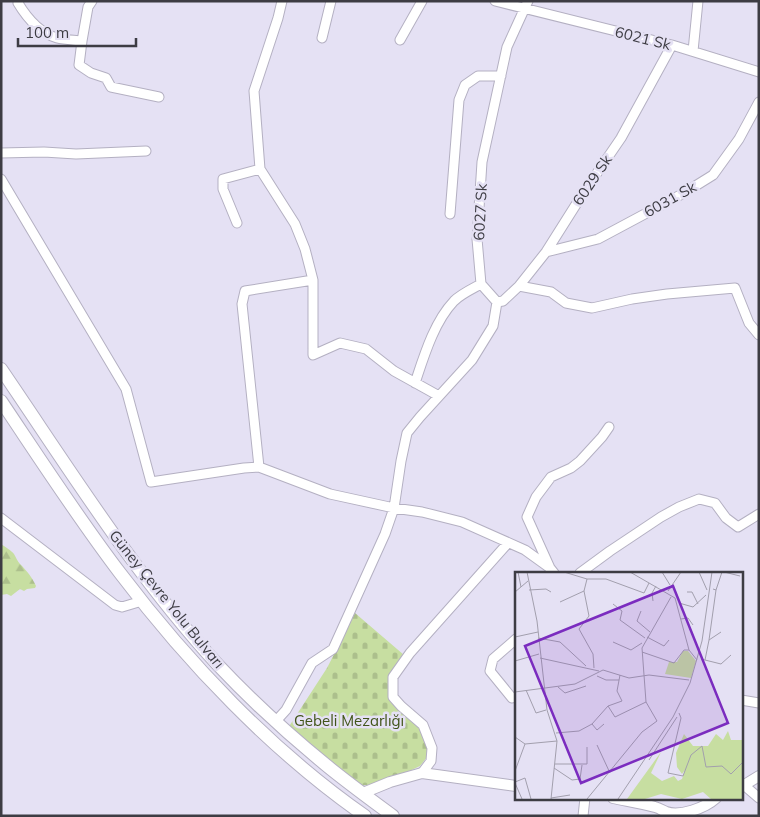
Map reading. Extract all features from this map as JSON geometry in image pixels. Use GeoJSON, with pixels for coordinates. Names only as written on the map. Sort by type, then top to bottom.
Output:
{"type":"FeatureCollection","features":[{"type":"Feature","properties":{"kind":"highway","name":"Güney Çevre Yolu Bulvarı"},"geometry":{"type":"LineString","coordinates":[[1,369],[138,567],[206,652],[296,740],[392,816]]}},
{"type":"Feature","properties":{"kind":"highway","name":"Güney Çevre Yolu Bulvarı"},"geometry":{"type":"LineString","coordinates":[[1,401],[99,544],[142,601],[180,646],[248,718],[303,768],[361,815]]}},
{"type":"Feature","properties":{"kind":"main road"},"geometry":{"type":"LineString","coordinates":[[363,793],[390,782],[422,773],[515,786]]}},
{"type":"Feature","properties":{"kind":"main road"},"geometry":{"type":"LineString","coordinates":[[743,786],[759,776]]}},
{"type":"Feature","properties":{"kind":"main road"},"geometry":{"type":"LineString","coordinates":[[623,800],[658,807],[665,814],[701,808],[714,800]]}},
{"type":"Feature","properties":{"kind":"street"},"geometry":{"type":"LineString","coordinates":[[19,1],[18,3],[23,12],[38,28],[57,38],[82,41]]}},
{"type":"Feature","properties":{"kind":"street"},"geometry":{"type":"LineString","coordinates":[[92,1],[88,8],[79,65],[91,73],[106,78],[111,87],[159,97]]}},
{"type":"Feature","properties":{"kind":"street"},"geometry":{"type":"LineString","coordinates":[[282,1],[254,91],[260,169],[295,224],[305,248],[313,280],[313,355],[340,343],[366,349],[394,371],[438,396]]}},
{"type":"Feature","properties":{"kind":"street"},"geometry":{"type":"LineString","coordinates":[[322,38],[331,1]]}},
{"type":"Feature","properties":{"kind":"street"},"geometry":{"type":"LineString","coordinates":[[400,40],[422,1]]}},
{"type":"Feature","properties":{"kind":"street","name":"6021 Sk"},"geometry":{"type":"LineString","coordinates":[[495,1],[526,5],[693,51],[759,72]]}},
{"type":"Feature","properties":{"kind":"street"},"geometry":{"type":"LineString","coordinates":[[693,51],[698,1]]}},
{"type":"Feature","properties":{"kind":"street","name":"6027 Sk"},"geometry":{"type":"LineString","coordinates":[[481,284],[477,239],[482,162],[508,47],[526,5]]}},
{"type":"Feature","properties":{"kind":"street","name":"6029 Sk"},"geometry":{"type":"LineString","coordinates":[[496,302],[503,301],[519,286],[546,252],[582,194],[621,138],[672,45]]}},
{"type":"Feature","properties":{"kind":"street"},"geometry":{"type":"LineString","coordinates":[[450,214],[459,100],[465,85],[478,76],[501,76]]}},
{"type":"Feature","properties":{"kind":"street","name":"6031 Sk"},"geometry":{"type":"LineString","coordinates":[[546,252],[598,239],[684,193],[713,175],[739,139],[759,102]]}},
{"type":"Feature","properties":{"kind":"street"},"geometry":{"type":"LineString","coordinates":[[1,153],[44,152],[76,154],[146,151]]}},
{"type":"Feature","properties":{"kind":"street"},"geometry":{"type":"LineString","coordinates":[[237,223],[223,189],[223,179],[260,169]]}},
{"type":"Feature","properties":{"kind":"street"},"geometry":{"type":"LineString","coordinates":[[1,179],[126,389],[151,482],[259,467],[330,494],[462,522],[525,550],[552,571]]}},
{"type":"Feature","properties":{"kind":"street"},"geometry":{"type":"LineString","coordinates":[[259,467],[242,304],[245,291],[313,280]]}},
{"type":"Feature","properties":{"kind":"street"},"geometry":{"type":"LineString","coordinates":[[276,721],[286,710],[312,663],[333,649],[385,534],[394,508],[407,433],[472,360],[493,326],[496,302],[481,284],[456,300],[442,317],[425,352],[415,382]]}},
{"type":"Feature","properties":{"kind":"street"},"geometry":{"type":"LineString","coordinates":[[519,286],[551,292],[566,303],[592,308],[667,294],[735,288],[749,323],[759,335]]}},
{"type":"Feature","properties":{"kind":"street"},"geometry":{"type":"LineString","coordinates":[[552,571],[527,517],[536,497],[551,477],[572,468],[580,462],[602,438],[608,427]]}},
{"type":"Feature","properties":{"kind":"street"},"geometry":{"type":"LineString","coordinates":[[581,572],[661,517],[699,500],[715,503],[726,518],[738,527],[759,514]]}},
{"type":"Feature","properties":{"kind":"street"},"geometry":{"type":"LineString","coordinates":[[1,518],[115,605],[122,607],[142,601]]}},
{"type":"Feature","properties":{"kind":"street"},"geometry":{"type":"LineString","coordinates":[[422,773],[431,761],[432,748],[423,725],[393,697],[393,677],[410,653],[508,543]]}},
{"type":"Feature","properties":{"kind":"street"},"geometry":{"type":"LineString","coordinates":[[512,698],[490,671],[493,659],[515,640]]}},
{"type":"Feature","properties":{"kind":"street"},"geometry":{"type":"LineString","coordinates":[[742,700],[759,703]]}},
{"type":"Feature","properties":{"kind":"street"},"geometry":{"type":"LineString","coordinates":[[743,786],[759,798]]}},
{"type":"Feature","properties":{"kind":"street"},"geometry":{"type":"LineString","coordinates":[[583,816],[585,800]]}},
{"type":"Feature","properties":{"kind":"green space"},"geometry":{"type":"Polygon","coordinates":[[[1,544],[14,554],[33,580],[35,588],[24,591],[20,589],[11,596],[7,594],[1,595],[1,544]]]}},
{"type":"Feature","properties":{"kind":"green space","name":"Gebeli Mezarlığı"},"geometry":{"type":"Polygon","coordinates":[[[355,613],[404,655],[392,678],[389,692],[399,707],[427,732],[428,756],[420,766],[403,774],[382,783],[359,786],[288,728],[327,668],[355,613]]]}}]}
